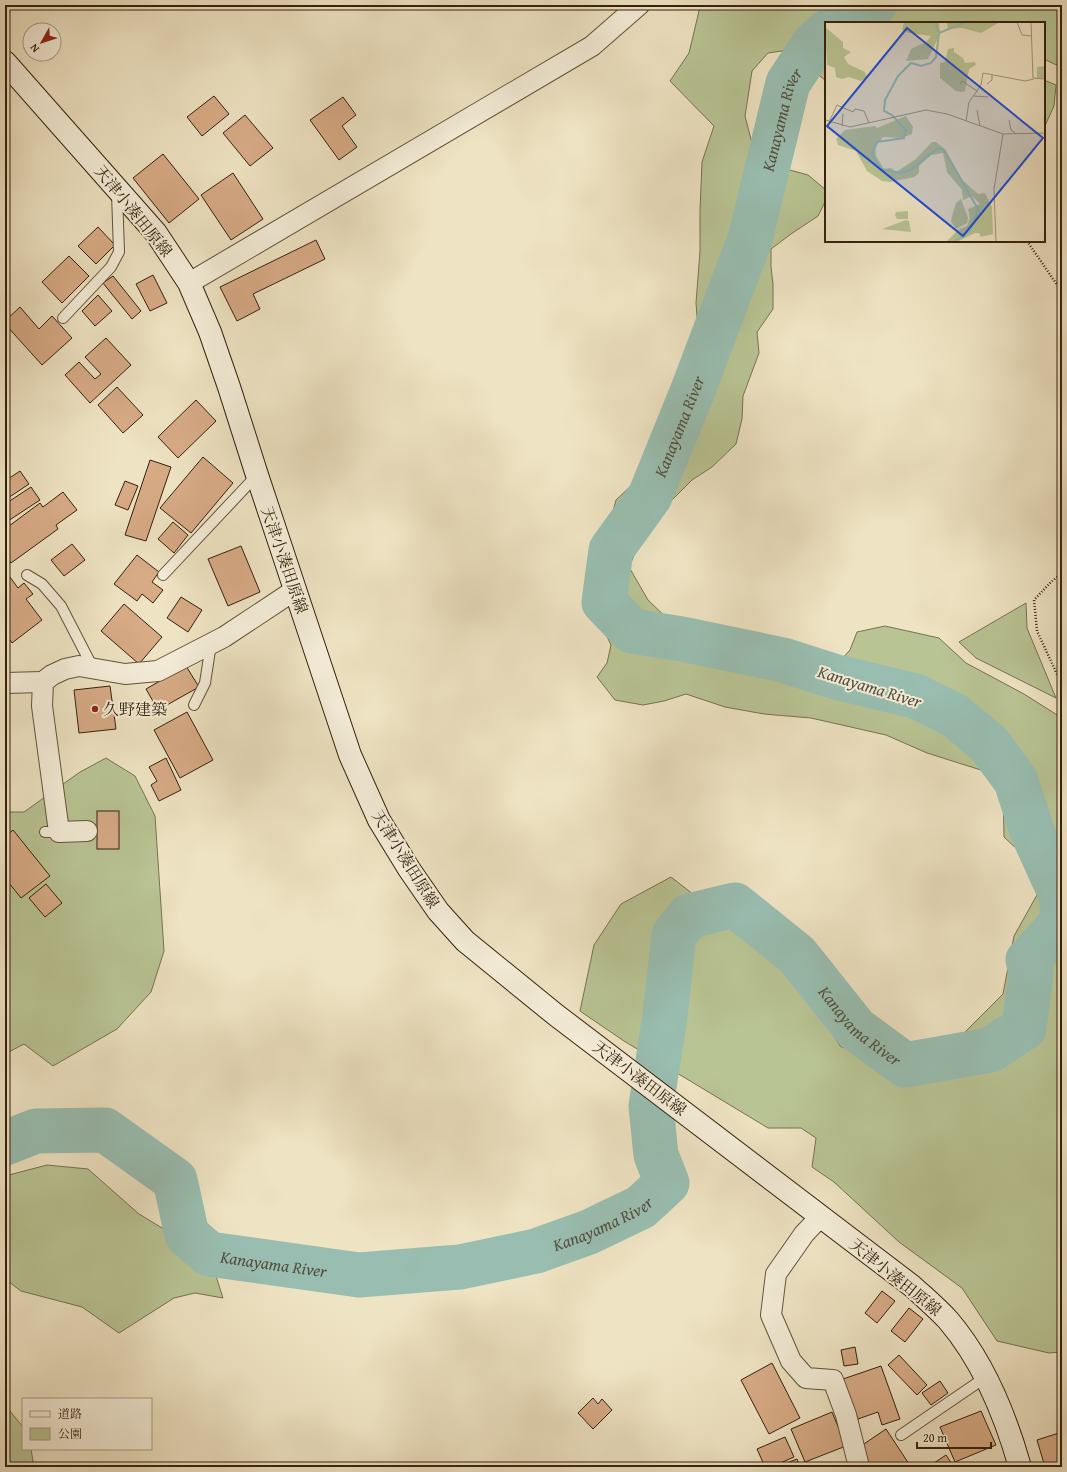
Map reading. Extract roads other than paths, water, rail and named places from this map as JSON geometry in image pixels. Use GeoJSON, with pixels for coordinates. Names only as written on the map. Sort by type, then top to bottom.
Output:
{"type":"FeatureCollection","features":[{"type":"Feature","properties":{"kind":"main road","name":"天津小湊田原線"},"geometry":{"type":"LineString","coordinates":[[5,62],[156,233],[189,282],[210,332],[224,373],[350,755],[379,820],[438,912],[465,941],[556,1015],[912,1286],[931,1304],[947,1320],[976,1358],[986,1377],[1008,1431],[1020,1467]]}},
{"type":"Feature","properties":{"kind":"street"},"geometry":{"type":"LineString","coordinates":[[189,282],[592,46],[639,5]]}},
{"type":"Feature","properties":{"kind":"street"},"geometry":{"type":"LineString","coordinates":[[5,683],[43,682],[52,675],[65,669],[79,666],[125,674],[158,671],[224,637],[295,590]]}},
{"type":"Feature","properties":{"kind":"street"},"geometry":{"type":"LineString","coordinates":[[43,682],[42,706],[52,832],[87,831]]}},
{"type":"Feature","properties":{"kind":"street"},"geometry":{"type":"LineString","coordinates":[[820,1216],[804,1234],[776,1274],[771,1315],[791,1361],[806,1378],[833,1380],[846,1414],[858,1467]]}},
{"type":"Feature","properties":{"kind":"lane"},"geometry":{"type":"LineString","coordinates":[[63,318],[111,267],[119,252],[117,189]]}},
{"type":"Feature","properties":{"kind":"lane"},"geometry":{"type":"LineString","coordinates":[[163,575],[257,475]]}},
{"type":"Feature","properties":{"kind":"lane"},"geometry":{"type":"LineString","coordinates":[[27,575],[42,584],[61,606],[93,668]]}},
{"type":"Feature","properties":{"kind":"lane"},"geometry":{"type":"LineString","coordinates":[[194,705],[206,683],[211,644]]}},
{"type":"Feature","properties":{"kind":"lane"},"geometry":{"type":"LineString","coordinates":[[901,1435],[986,1377]]}},
{"type":"Feature","properties":{"kind":"waterway","name":"Kanayama River"},"geometry":{"type":"LineString","coordinates":[[838,22],[843,18],[874,5]]}},
{"type":"Feature","properties":{"kind":"waterway","name":"Kanayama River"},"geometry":{"type":"LineString","coordinates":[[5,1143],[36,1131],[105,1130],[175,1180],[187,1235],[209,1254],[359,1275],[460,1267],[536,1251],[589,1232],[641,1207],[667,1183],[656,1155],[651,1106],[665,1016],[674,935],[689,916],[735,905],[797,955],[856,1029],[905,1065],[990,1050],[1024,1028],[1031,973],[1028,960],[1062,923],[1062,897],[1032,831],[1016,781],[989,744],[954,715],[915,696],[836,677],[783,660],[682,639],[632,631],[604,602],[611,550],[650,496],[693,390],[750,239],[788,83],[814,44],[825,34]]}},
{"type":"Feature","properties":{"kind":"place","name":"久野建築"},"geometry":{"type":"Point","coordinates":[95,709]}}]}
